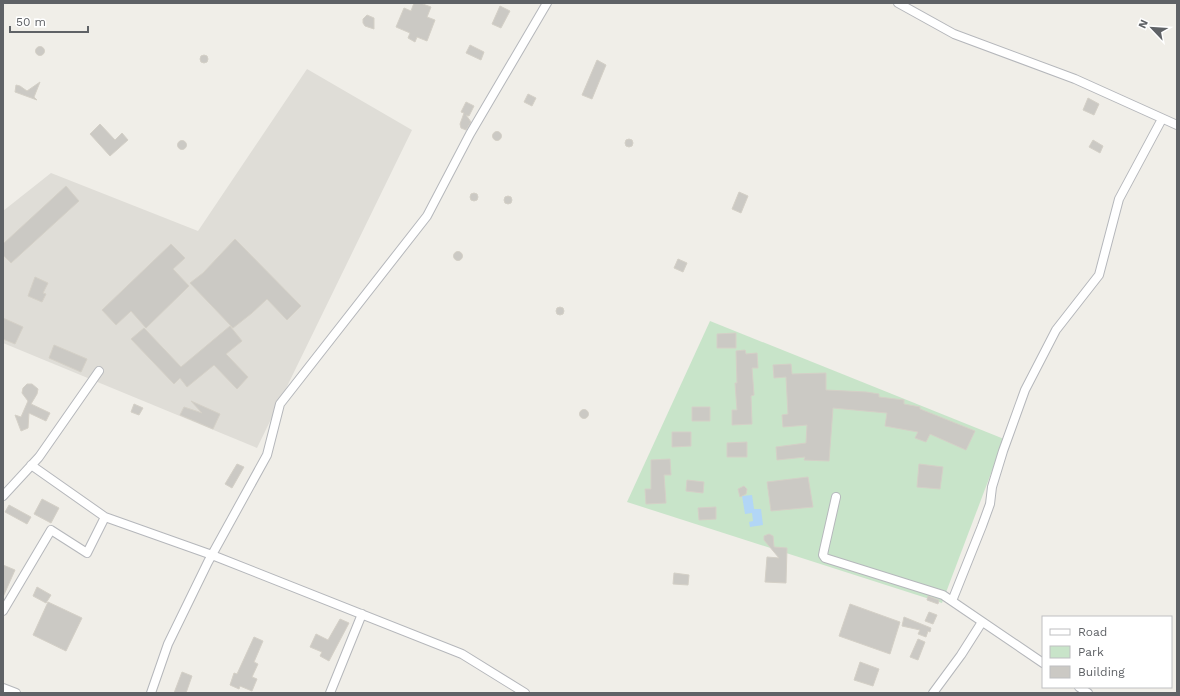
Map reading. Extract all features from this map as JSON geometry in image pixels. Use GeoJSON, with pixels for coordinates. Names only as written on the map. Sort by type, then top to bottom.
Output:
{"type":"FeatureCollection","features":[{"type":"Feature","properties":{"kind":"street"},"geometry":{"type":"LineString","coordinates":[[151,693],[168,644],[212,555],[267,455],[280,404],[427,216],[470,134],[547,3]]}},
{"type":"Feature","properties":{"kind":"street"},"geometry":{"type":"LineString","coordinates":[[898,3],[954,34],[1075,79],[1177,125]]}},
{"type":"Feature","properties":{"kind":"street"},"geometry":{"type":"LineString","coordinates":[[952,601],[985,519],[1001,458],[1025,390],[1056,330],[1099,275],[1119,199],[1162,119]]}},
{"type":"Feature","properties":{"kind":"street"},"geometry":{"type":"LineString","coordinates":[[3,496],[31,466],[99,371]]}},
{"type":"Feature","properties":{"kind":"street"},"geometry":{"type":"LineString","coordinates":[[31,466],[105,517],[212,555],[462,654],[525,693]]}},
{"type":"Feature","properties":{"kind":"street"},"geometry":{"type":"LineString","coordinates":[[836,497],[823,555],[825,558],[943,595],[1042,662]]}},
{"type":"Feature","properties":{"kind":"street"},"geometry":{"type":"LineString","coordinates":[[3,611],[51,530],[87,553],[105,517]]}},
{"type":"Feature","properties":{"kind":"street"},"geometry":{"type":"LineString","coordinates":[[330,693],[362,614]]}},
{"type":"Feature","properties":{"kind":"street"},"geometry":{"type":"LineString","coordinates":[[933,693],[957,661],[982,622]]}},
{"type":"Feature","properties":{"kind":"street"},"geometry":{"type":"LineString","coordinates":[[3,688],[16,693]]}},
{"type":"Feature","properties":{"kind":"shaded area"},"geometry":{"type":"Polygon","coordinates":[[[307,69],[412,130],[257,448],[3,343],[3,211],[51,173],[198,231],[307,69]]]}},
{"type":"Feature","properties":{"kind":"green space"},"geometry":{"type":"Polygon","coordinates":[[[710,321],[1004,439],[942,603],[627,502],[710,321]]]}},
{"type":"Feature","properties":{"kind":"water"},"geometry":{"type":"Polygon","coordinates":[[[752,495],[754,509],[761,509],[763,525],[750,527],[749,522],[753,521],[752,513],[745,514],[742,496],[752,495]]]}},
{"type":"Feature","properties":{"kind":"building"},"geometry":{"type":"Polygon","coordinates":[[[414,3],[420,3],[431,7],[427,17],[435,20],[427,41],[417,37],[415,42],[408,38],[410,33],[396,27],[404,8],[411,11],[414,3]]]}},
{"type":"Feature","properties":{"kind":"building"},"geometry":{"type":"Polygon","coordinates":[[[500,6],[510,11],[501,28],[492,24],[500,6]]]}},
{"type":"Feature","properties":{"kind":"building"},"geometry":{"type":"Polygon","coordinates":[[[367,15],[374,18],[374,29],[365,26],[363,23],[363,19],[367,15]]]}},
{"type":"Feature","properties":{"kind":"building"},"geometry":{"type":"Polygon","coordinates":[[[470,45],[484,52],[481,60],[466,53],[470,45]]]}},
{"type":"Feature","properties":{"kind":"building"},"geometry":{"type":"Polygon","coordinates":[[[38,47],[42,47],[44,51],[42,55],[38,55],[36,53],[36,49],[38,47]]]}},
{"type":"Feature","properties":{"kind":"building"},"geometry":{"type":"Polygon","coordinates":[[[202,55],[206,55],[208,59],[206,63],[202,63],[200,61],[200,57],[202,55]]]}},
{"type":"Feature","properties":{"kind":"building"},"geometry":{"type":"Polygon","coordinates":[[[597,60],[606,65],[592,99],[582,95],[597,60]]]}},
{"type":"Feature","properties":{"kind":"building"},"geometry":{"type":"Polygon","coordinates":[[[40,82],[34,97],[37,100],[15,92],[16,85],[27,91],[40,82]]]}},
{"type":"Feature","properties":{"kind":"building"},"geometry":{"type":"Polygon","coordinates":[[[528,94],[536,98],[532,106],[524,102],[528,94]]]}},
{"type":"Feature","properties":{"kind":"building"},"geometry":{"type":"Polygon","coordinates":[[[1088,98],[1099,104],[1094,115],[1083,110],[1088,98]]]}},
{"type":"Feature","properties":{"kind":"building"},"geometry":{"type":"Polygon","coordinates":[[[466,102],[474,106],[469,116],[466,115],[471,122],[466,130],[461,128],[460,124],[464,113],[461,112],[466,102]]]}},
{"type":"Feature","properties":{"kind":"building"},"geometry":{"type":"Polygon","coordinates":[[[100,124],[115,140],[122,133],[128,140],[110,156],[90,134],[100,124]]]}},
{"type":"Feature","properties":{"kind":"building"},"geometry":{"type":"Polygon","coordinates":[[[495,132],[499,132],[501,136],[499,140],[495,140],[493,138],[493,134],[495,132]]]}},
{"type":"Feature","properties":{"kind":"building"},"geometry":{"type":"Polygon","coordinates":[[[627,139],[631,139],[633,143],[631,147],[627,147],[625,145],[625,141],[627,139]]]}},
{"type":"Feature","properties":{"kind":"building"},"geometry":{"type":"Polygon","coordinates":[[[1093,140],[1103,146],[1100,153],[1089,147],[1093,140]]]}},
{"type":"Feature","properties":{"kind":"building"},"geometry":{"type":"Polygon","coordinates":[[[180,141],[184,141],[186,145],[184,149],[180,149],[178,147],[178,143],[180,141]]]}},
{"type":"Feature","properties":{"kind":"building"},"geometry":{"type":"Polygon","coordinates":[[[66,186],[79,201],[11,263],[3,255],[3,244],[66,186]]]}},
{"type":"Feature","properties":{"kind":"building"},"geometry":{"type":"Polygon","coordinates":[[[739,192],[748,196],[741,213],[732,209],[739,192]]]}},
{"type":"Feature","properties":{"kind":"building"},"geometry":{"type":"Polygon","coordinates":[[[472,193],[476,193],[478,197],[476,201],[472,201],[470,199],[470,195],[472,193]]]}},
{"type":"Feature","properties":{"kind":"building"},"geometry":{"type":"Polygon","coordinates":[[[506,196],[510,196],[512,200],[510,204],[506,204],[504,202],[504,198],[506,196]]]}},
{"type":"Feature","properties":{"kind":"building"},"geometry":{"type":"Polygon","coordinates":[[[235,239],[301,306],[287,320],[267,299],[233,328],[190,283],[203,273],[235,239]]]}},
{"type":"Feature","properties":{"kind":"building"},"geometry":{"type":"Polygon","coordinates":[[[171,244],[185,258],[173,269],[189,286],[146,328],[131,311],[116,325],[102,310],[171,244]]]}},
{"type":"Feature","properties":{"kind":"building"},"geometry":{"type":"Polygon","coordinates":[[[456,252],[460,252],[462,256],[460,260],[456,260],[454,258],[454,254],[456,252]]]}},
{"type":"Feature","properties":{"kind":"building"},"geometry":{"type":"Polygon","coordinates":[[[678,259],[687,263],[683,272],[674,268],[678,259]]]}},
{"type":"Feature","properties":{"kind":"building"},"geometry":{"type":"Polygon","coordinates":[[[35,277],[48,283],[43,293],[46,294],[42,302],[28,296],[35,277]]]}},
{"type":"Feature","properties":{"kind":"building"},"geometry":{"type":"Polygon","coordinates":[[[558,307],[562,307],[564,311],[562,315],[558,315],[556,313],[556,309],[558,307]]]}},
{"type":"Feature","properties":{"kind":"building"},"geometry":{"type":"Polygon","coordinates":[[[3,318],[23,327],[15,344],[3,339],[3,318]]]}},
{"type":"Feature","properties":{"kind":"building"},"geometry":{"type":"Polygon","coordinates":[[[230,326],[242,341],[226,354],[248,377],[237,389],[214,365],[187,387],[180,378],[174,384],[131,339],[144,328],[181,367],[230,326]]]}},
{"type":"Feature","properties":{"kind":"building"},"geometry":{"type":"Polygon","coordinates":[[[736,333],[736,348],[717,348],[717,334],[736,333]]]}},
{"type":"Feature","properties":{"kind":"building"},"geometry":{"type":"Polygon","coordinates":[[[54,345],[87,359],[81,372],[49,358],[54,345]]]}},
{"type":"Feature","properties":{"kind":"building"},"geometry":{"type":"Polygon","coordinates":[[[745,350],[746,354],[757,353],[758,368],[752,368],[754,395],[751,396],[752,424],[732,425],[732,410],[737,410],[735,383],[737,383],[736,351],[745,350]]]}},
{"type":"Feature","properties":{"kind":"building"},"geometry":{"type":"Polygon","coordinates":[[[791,364],[792,374],[826,373],[826,390],[866,392],[879,394],[879,397],[904,400],[904,404],[920,407],[920,409],[975,431],[966,450],[930,434],[926,442],[915,438],[918,432],[885,426],[887,413],[833,408],[829,461],[804,460],[805,457],[777,460],[776,447],[806,443],[807,425],[783,427],[782,415],[788,414],[786,377],[774,378],[773,365],[791,364]]]}},
{"type":"Feature","properties":{"kind":"building"},"geometry":{"type":"Polygon","coordinates":[[[27,384],[32,384],[38,389],[37,394],[31,404],[50,413],[46,421],[29,413],[28,428],[21,431],[15,415],[21,417],[28,401],[22,393],[23,388],[27,384]]]}},
{"type":"Feature","properties":{"kind":"building"},"geometry":{"type":"Polygon","coordinates":[[[191,401],[220,414],[213,429],[180,415],[184,407],[202,413],[191,401]]]}},
{"type":"Feature","properties":{"kind":"building"},"geometry":{"type":"Polygon","coordinates":[[[134,404],[143,408],[139,415],[131,412],[134,404]]]}},
{"type":"Feature","properties":{"kind":"building"},"geometry":{"type":"Polygon","coordinates":[[[692,407],[710,407],[710,421],[692,421],[692,407]]]}},
{"type":"Feature","properties":{"kind":"building"},"geometry":{"type":"Polygon","coordinates":[[[582,410],[586,410],[588,414],[586,418],[582,418],[580,416],[580,412],[582,410]]]}},
{"type":"Feature","properties":{"kind":"building"},"geometry":{"type":"Polygon","coordinates":[[[672,432],[691,432],[691,446],[672,447],[672,432]]]}},
{"type":"Feature","properties":{"kind":"building"},"geometry":{"type":"Polygon","coordinates":[[[747,442],[747,457],[727,457],[727,443],[747,442]]]}},
{"type":"Feature","properties":{"kind":"building"},"geometry":{"type":"Polygon","coordinates":[[[670,459],[671,475],[664,475],[666,503],[646,504],[645,489],[651,489],[651,460],[670,459]]]}},
{"type":"Feature","properties":{"kind":"building"},"geometry":{"type":"Polygon","coordinates":[[[237,464],[244,467],[232,488],[225,484],[237,464]]]}},
{"type":"Feature","properties":{"kind":"building"},"geometry":{"type":"Polygon","coordinates":[[[919,464],[943,467],[940,489],[917,487],[919,464]]]}},
{"type":"Feature","properties":{"kind":"building"},"geometry":{"type":"Polygon","coordinates":[[[808,477],[813,507],[771,511],[767,482],[808,477]]]}},
{"type":"Feature","properties":{"kind":"building"},"geometry":{"type":"Polygon","coordinates":[[[687,480],[704,482],[703,493],[686,491],[687,480]]]}},
{"type":"Feature","properties":{"kind":"building"},"geometry":{"type":"Polygon","coordinates":[[[744,486],[747,489],[746,494],[740,497],[738,489],[744,486]]]}},
{"type":"Feature","properties":{"kind":"building"},"geometry":{"type":"Polygon","coordinates":[[[42,499],[59,508],[51,523],[34,514],[42,499]]]}},
{"type":"Feature","properties":{"kind":"building"},"geometry":{"type":"Polygon","coordinates":[[[9,505],[31,517],[27,524],[5,512],[9,505]]]}},
{"type":"Feature","properties":{"kind":"building"},"geometry":{"type":"Polygon","coordinates":[[[716,507],[716,519],[699,520],[698,508],[716,507]]]}},
{"type":"Feature","properties":{"kind":"building"},"geometry":{"type":"Polygon","coordinates":[[[769,534],[773,536],[774,547],[787,548],[786,583],[765,582],[767,557],[779,558],[764,540],[764,536],[769,534]]]}},
{"type":"Feature","properties":{"kind":"building"},"geometry":{"type":"Polygon","coordinates":[[[3,565],[15,570],[3,597],[3,565]]]}},
{"type":"Feature","properties":{"kind":"building"},"geometry":{"type":"Polygon","coordinates":[[[674,573],[689,575],[688,585],[673,584],[674,573]]]}},
{"type":"Feature","properties":{"kind":"building"},"geometry":{"type":"Polygon","coordinates":[[[37,587],[51,595],[46,603],[33,596],[37,587]]]}},
{"type":"Feature","properties":{"kind":"building"},"geometry":{"type":"Polygon","coordinates":[[[928,596],[939,600],[938,604],[927,600],[928,596]]]}},
{"type":"Feature","properties":{"kind":"building"},"geometry":{"type":"Polygon","coordinates":[[[48,602],[82,618],[66,651],[33,635],[48,602]]]}},
{"type":"Feature","properties":{"kind":"building"},"geometry":{"type":"Polygon","coordinates":[[[850,604],[900,622],[890,654],[839,636],[850,604]]]}},
{"type":"Feature","properties":{"kind":"building"},"geometry":{"type":"Polygon","coordinates":[[[929,612],[937,615],[933,624],[925,621],[929,612]]]}},
{"type":"Feature","properties":{"kind":"building"},"geometry":{"type":"Polygon","coordinates":[[[904,617],[931,628],[930,632],[928,631],[926,637],[918,634],[920,630],[902,626],[904,617]]]}},
{"type":"Feature","properties":{"kind":"building"},"geometry":{"type":"Polygon","coordinates":[[[340,619],[349,623],[329,661],[320,656],[322,652],[310,647],[316,634],[328,640],[340,619]]]}},
{"type":"Feature","properties":{"kind":"building"},"geometry":{"type":"Polygon","coordinates":[[[254,637],[263,641],[254,662],[258,664],[252,677],[257,679],[252,691],[240,686],[239,689],[230,685],[234,673],[237,674],[254,637]]]}},
{"type":"Feature","properties":{"kind":"building"},"geometry":{"type":"Polygon","coordinates":[[[918,639],[925,642],[918,660],[910,657],[918,639]]]}},
{"type":"Feature","properties":{"kind":"building"},"geometry":{"type":"Polygon","coordinates":[[[860,662],[879,669],[873,686],[854,680],[860,662]]]}},
{"type":"Feature","properties":{"kind":"building"},"geometry":{"type":"Polygon","coordinates":[[[182,672],[192,676],[186,693],[174,693],[182,672]]]}}]}
